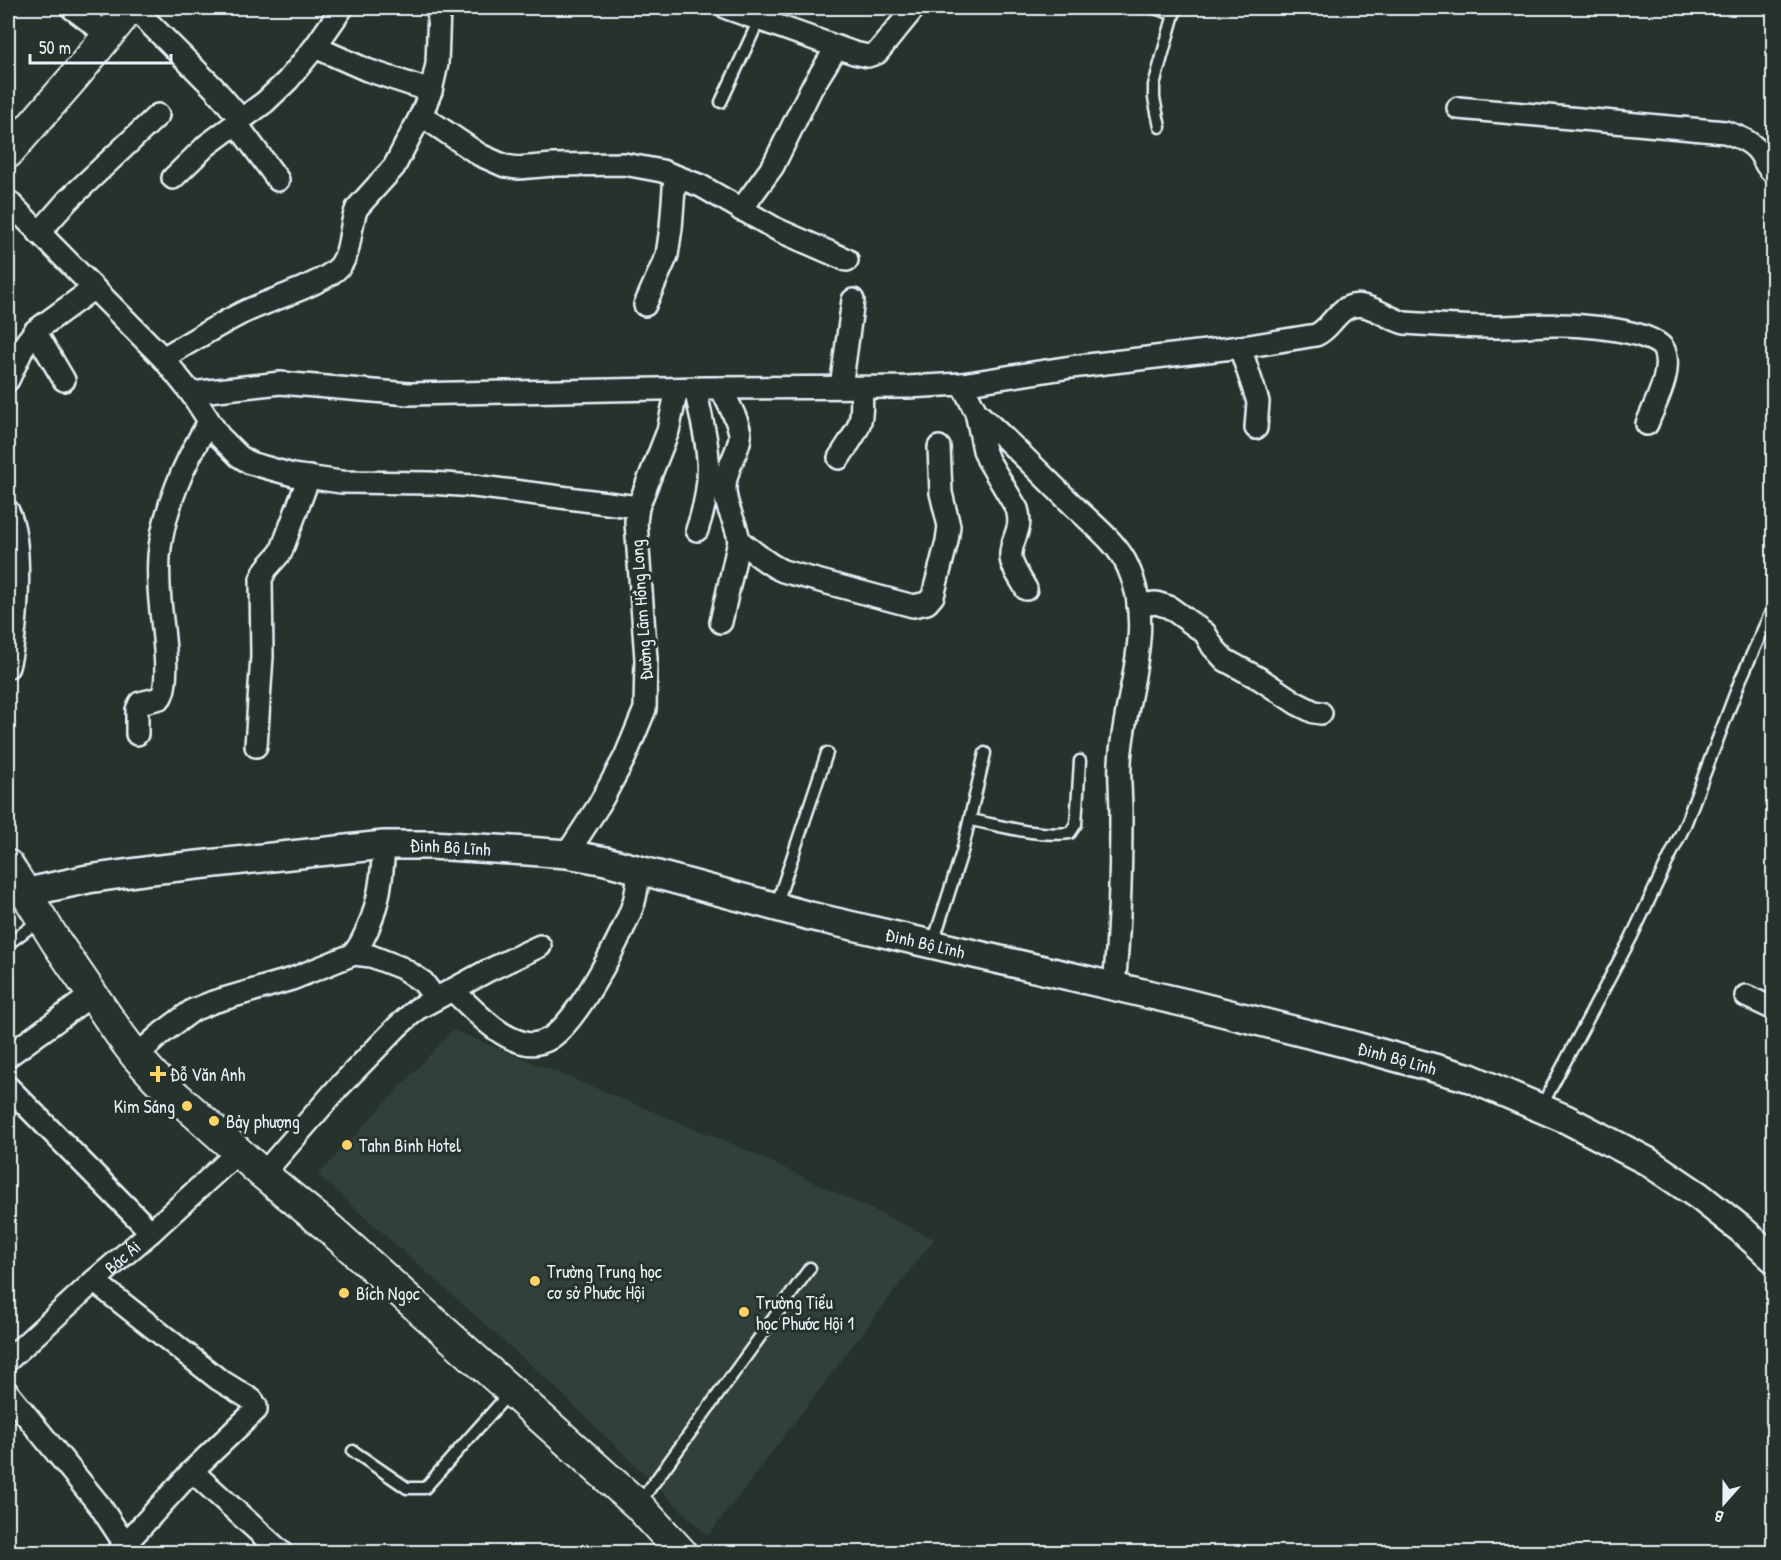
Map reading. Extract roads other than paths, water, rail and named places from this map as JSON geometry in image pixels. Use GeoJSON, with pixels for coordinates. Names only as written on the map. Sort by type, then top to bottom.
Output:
{"type":"FeatureCollection","features":[{"type":"Feature","properties":{"kind":"main road"},"geometry":{"type":"LineString","coordinates":[[8,153],[132,8]]}},
{"type":"Feature","properties":{"kind":"main road"},"geometry":{"type":"LineString","coordinates":[[8,866],[41,919],[136,1056],[156,1078],[263,1174],[329,1228],[638,1505],[681,1552]]}},
{"type":"Feature","properties":{"kind":"street"},"geometry":{"type":"LineString","coordinates":[[72,8],[108,35]]}},
{"type":"Feature","properties":{"kind":"street"},"geometry":{"type":"LineString","coordinates":[[132,8],[192,65],[239,121],[278,180]]}},
{"type":"Feature","properties":{"kind":"street"},"geometry":{"type":"LineString","coordinates":[[173,178],[207,145],[265,102],[288,80],[315,47],[342,8]]}},
{"type":"Feature","properties":{"kind":"street"},"geometry":{"type":"LineString","coordinates":[[163,358],[241,314],[320,280],[339,267],[347,251],[353,216],[357,208],[393,167],[421,115],[430,92],[439,54],[439,8]]}},
{"type":"Feature","properties":{"kind":"street"},"geometry":{"type":"LineString","coordinates":[[727,8],[862,55],[873,55],[882,48],[914,8]]}},
{"type":"Feature","properties":{"kind":"street"},"geometry":{"type":"LineString","coordinates":[[315,47],[367,70],[430,92]]}},
{"type":"Feature","properties":{"kind":"street"},"geometry":{"type":"LineString","coordinates":[[741,210],[773,166],[812,89],[837,47]]}},
{"type":"Feature","properties":{"kind":"street"},"geometry":{"type":"LineString","coordinates":[[1458,108],[1725,132],[1755,147],[1768,169],[1773,173]]}},
{"type":"Feature","properties":{"kind":"street"},"geometry":{"type":"LineString","coordinates":[[39,233],[68,200],[158,115]]}},
{"type":"Feature","properties":{"kind":"street"},"geometry":{"type":"LineString","coordinates":[[421,115],[480,155],[506,166],[518,168],[624,164],[645,167],[675,176],[708,190],[778,230],[847,260]]}},
{"type":"Feature","properties":{"kind":"street"},"geometry":{"type":"LineString","coordinates":[[645,305],[667,255],[675,176]]}},
{"type":"Feature","properties":{"kind":"street"},"geometry":{"type":"LineString","coordinates":[[8,201],[163,358],[229,447],[250,463],[293,475],[341,482],[474,486],[638,507]]}},
{"type":"Feature","properties":{"kind":"street"},"geometry":{"type":"LineString","coordinates":[[8,380],[25,344],[35,330],[94,288]]}},
{"type":"Feature","properties":{"kind":"street"},"geometry":{"type":"LineString","coordinates":[[839,458],[862,420],[851,388],[853,300]]}},
{"type":"Feature","properties":{"kind":"street"},"geometry":{"type":"LineString","coordinates":[[191,393],[280,383],[409,394],[851,388],[962,384],[1316,335],[1323,332],[1341,311],[1360,305],[1405,323],[1513,327],[1558,324],[1641,334],[1653,338],[1665,351],[1666,361],[1661,387],[1647,424]]}},
{"type":"Feature","properties":{"kind":"street"},"geometry":{"type":"LineString","coordinates":[[35,330],[64,380]]}},
{"type":"Feature","properties":{"kind":"street"},"geometry":{"type":"LineString","coordinates":[[1240,347],[1258,402],[1256,428]]}},
{"type":"Feature","properties":{"kind":"street"},"geometry":{"type":"LineString","coordinates":[[962,384],[976,412],[984,450],[1020,519],[1011,556],[1013,565],[1026,589]]}},
{"type":"Feature","properties":{"kind":"street"},"geometry":{"type":"LineString","coordinates":[[721,388],[740,438],[724,488],[728,510],[739,541],[721,622]]}},
{"type":"Feature","properties":{"kind":"street"},"geometry":{"type":"LineString","coordinates":[[686,389],[710,462],[705,505],[697,530]]}},
{"type":"Feature","properties":{"kind":"street","name":"Đường Lâm Hồng Long"},"geometry":{"type":"LineString","coordinates":[[567,854],[599,805],[626,757],[645,709],[646,659],[637,549],[638,507],[686,389]]}},
{"type":"Feature","properties":{"kind":"street"},"geometry":{"type":"LineString","coordinates":[[976,412],[1019,450],[1121,554],[1128,567],[1138,605],[1139,647],[1123,729],[1120,764],[1120,910],[1114,985]]}},
{"type":"Feature","properties":{"kind":"street"},"geometry":{"type":"LineString","coordinates":[[137,734],[137,711],[140,703],[160,698],[164,691],[165,645],[159,569],[163,534],[184,466],[209,422]]}},
{"type":"Feature","properties":{"kind":"street"},"geometry":{"type":"LineString","coordinates":[[739,541],[767,564],[783,571],[913,606],[921,606],[933,596],[949,526],[941,493],[939,447]]}},
{"type":"Feature","properties":{"kind":"street"},"geometry":{"type":"LineString","coordinates":[[256,746],[262,656],[261,579],[266,569],[281,552],[309,477]]}},
{"type":"Feature","properties":{"kind":"street"},"geometry":{"type":"LineString","coordinates":[[8,510],[14,532],[17,579],[15,633],[8,667]]}},
{"type":"Feature","properties":{"kind":"street"},"geometry":{"type":"LineString","coordinates":[[1138,605],[1156,603],[1169,606],[1205,633],[1224,660],[1260,679],[1296,703],[1321,713]]}},
{"type":"Feature","properties":{"kind":"street"},"geometry":{"type":"LineString","coordinates":[[354,954],[364,938],[377,906],[383,873],[384,845]]}},
{"type":"Feature","properties":{"kind":"street","name":"Đinh Bộ Lĩnh"},"geometry":{"type":"LineString","coordinates":[[24,892],[88,879],[151,870],[384,845],[431,845],[567,854],[639,870],[776,906],[1114,985],[1470,1078],[1608,1139],[1654,1165],[1720,1213],[1773,1257]]}},
{"type":"Feature","properties":{"kind":"street"},"geometry":{"type":"LineString","coordinates":[[136,1056],[193,1010],[292,979],[354,954],[371,957],[402,968],[496,1030],[512,1038],[526,1044],[547,1040],[567,1021],[615,946],[633,904],[639,870]]}},
{"type":"Feature","properties":{"kind":"street"},"geometry":{"type":"LineString","coordinates":[[263,1174],[363,1061],[417,1009],[540,946]]}},
{"type":"Feature","properties":{"kind":"street"},"geometry":{"type":"LineString","coordinates":[[8,1056],[93,994]]}},
{"type":"Feature","properties":{"kind":"street"},"geometry":{"type":"LineString","coordinates":[[1746,996],[1773,1009]]}},
{"type":"Feature","properties":{"kind":"street"},"geometry":{"type":"LineString","coordinates":[[8,1087],[151,1233]]}},
{"type":"Feature","properties":{"kind":"street","name":"Bác Ái"},"geometry":{"type":"LineString","coordinates":[[8,1360],[238,1152]]}},
{"type":"Feature","properties":{"kind":"street"},"geometry":{"type":"LineString","coordinates":[[8,1393],[99,1506],[121,1548],[192,1471],[256,1410],[252,1400],[218,1379],[94,1281]]}},
{"type":"Feature","properties":{"kind":"street"},"geometry":{"type":"LineString","coordinates":[[192,1471],[281,1552]]}},
{"type":"Feature","properties":{"kind":"lane"},"geometry":{"type":"LineString","coordinates":[[1154,8],[1176,11],[1155,85],[1154,98],[1160,127]]}},
{"type":"Feature","properties":{"kind":"lane"},"geometry":{"type":"LineString","coordinates":[[721,102],[759,20]]}},
{"type":"Feature","properties":{"kind":"lane"},"geometry":{"type":"LineString","coordinates":[[1540,1107],[1631,938],[1685,825],[1736,691],[1773,605]]}},
{"type":"Feature","properties":{"kind":"lane"},"geometry":{"type":"LineString","coordinates":[[776,906],[827,753]]}},
{"type":"Feature","properties":{"kind":"lane"},"geometry":{"type":"LineString","coordinates":[[933,943],[971,820],[985,753]]}},
{"type":"Feature","properties":{"kind":"lane"},"geometry":{"type":"LineString","coordinates":[[971,820],[1038,832],[1070,833],[1076,824],[1080,760]]}},
{"type":"Feature","properties":{"kind":"lane"},"geometry":{"type":"LineString","coordinates":[[8,944],[41,919]]}},
{"type":"Feature","properties":{"kind":"lane"},"geometry":{"type":"LineString","coordinates":[[638,1505],[810,1268]]}},
{"type":"Feature","properties":{"kind":"lane"},"geometry":{"type":"LineString","coordinates":[[353,1451],[407,1488],[425,1488],[511,1391]]}},
{"type":"Feature","properties":{"kind":"place","name":"Đỗ Văn Anh"},"geometry":{"type":"Point","coordinates":[158,1074]}},
{"type":"Feature","properties":{"kind":"place","name":"Kim Sáng"},"geometry":{"type":"Point","coordinates":[187,1106]}},
{"type":"Feature","properties":{"kind":"place","name":"Bảy phượng"},"geometry":{"type":"Point","coordinates":[214,1121]}},
{"type":"Feature","properties":{"kind":"place","name":"Tahn Binh Hotel"},"geometry":{"type":"Point","coordinates":[347,1145]}},
{"type":"Feature","properties":{"kind":"place","name":"Trường Trung học cơ sở Phước Hội"},"geometry":{"type":"Point","coordinates":[535,1281]}},
{"type":"Feature","properties":{"kind":"place","name":"Bích Ngọc"},"geometry":{"type":"Point","coordinates":[344,1293]}},
{"type":"Feature","properties":{"kind":"place","name":"Trường Tiểu học Phước Hội 1"},"geometry":{"type":"Point","coordinates":[744,1312]}}]}
